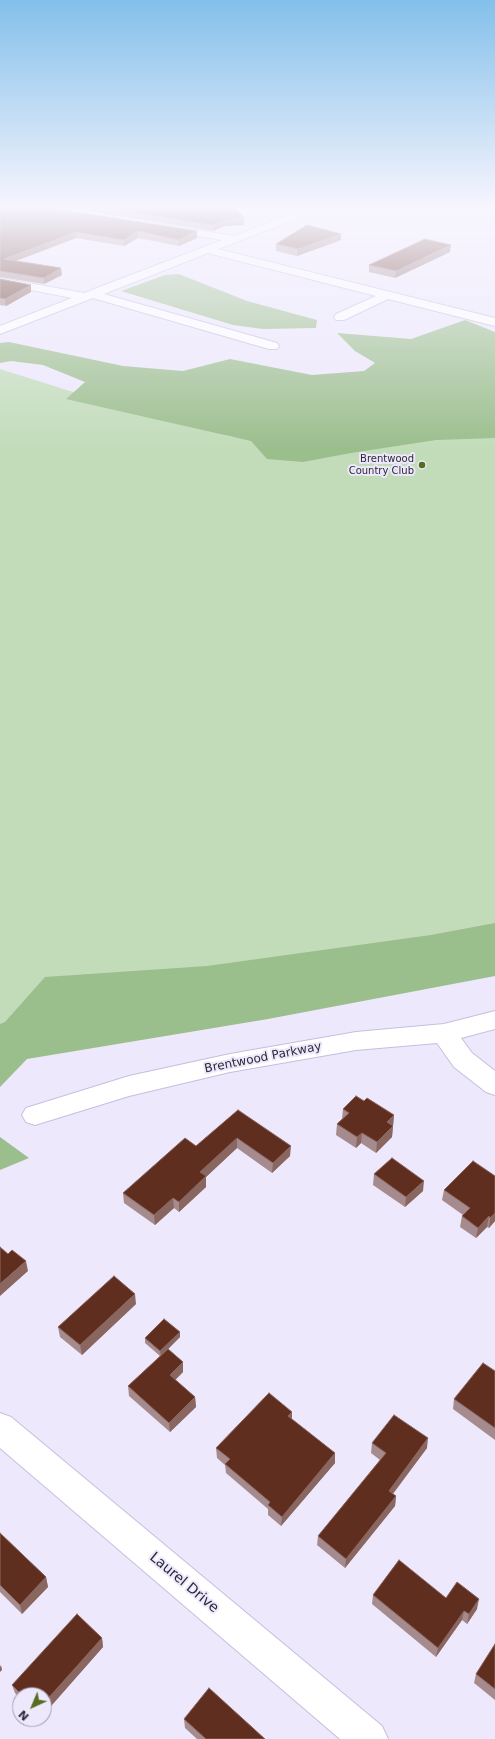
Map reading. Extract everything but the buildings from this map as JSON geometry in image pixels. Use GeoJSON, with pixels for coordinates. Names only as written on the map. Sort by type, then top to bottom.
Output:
{"type":"FeatureCollection","features":[{"type":"Feature","properties":{"kind":"street"},"geometry":{"type":"LineString","coordinates":[[42,288],[89,296],[273,346]]}},
{"type":"Feature","properties":{"kind":"street"},"geometry":{"type":"LineString","coordinates":[[0,330],[109,288]]}},
{"type":"Feature","properties":{"kind":"street"},"geometry":{"type":"LineString","coordinates":[[360,288],[495,322]]}},
{"type":"Feature","properties":{"kind":"street"},"geometry":{"type":"LineString","coordinates":[[340,317],[387,295]]}},
{"type":"Feature","properties":{"kind":"street","name":"Brentwood Parkway"},"geometry":{"type":"LineString","coordinates":[[35,1115],[129,1086],[230,1063],[356,1041],[444,1033],[495,1020]]}},
{"type":"Feature","properties":{"kind":"street"},"geometry":{"type":"LineString","coordinates":[[444,1033],[463,1060],[495,1085]]}},
{"type":"Feature","properties":{"kind":"street","name":"Laurel Drive"},"geometry":{"type":"LineString","coordinates":[[0,1428],[369,1739]]}},
{"type":"Feature","properties":{"kind":"green space"},"geometry":{"type":"Polygon","coordinates":[[[129,288],[215,288],[247,301],[317,320],[316,328],[263,329],[233,325],[121,291],[129,288]]]}},
{"type":"Feature","properties":{"kind":"green space"},"geometry":{"type":"Polygon","coordinates":[[[465,320],[495,332],[495,438],[436,440],[303,462],[267,459],[251,441],[66,399],[85,382],[43,365],[11,361],[0,363],[0,343],[9,342],[123,366],[183,371],[230,359],[312,375],[364,371],[375,363],[355,351],[337,333],[411,339],[465,320]]]}},
{"type":"Feature","properties":{"kind":"green space","name":"Brentwood Country Club"},"geometry":{"type":"Polygon","coordinates":[[[0,369],[70,391],[232,437],[310,412],[495,427],[495,964],[299,994],[0,1065],[0,369]]]}},
{"type":"Feature","properties":{"kind":"green space"},"geometry":{"type":"Polygon","coordinates":[[[495,923],[495,976],[268,1019],[27,1059],[0,1087],[0,1024],[5,1022],[45,977],[207,966],[431,935],[495,923]]]}},
{"type":"Feature","properties":{"kind":"green space"},"geometry":{"type":"Polygon","coordinates":[[[0,1137],[29,1158],[0,1170],[0,1137]]]}},
{"type":"Feature","properties":{"kind":"place","name":"Brentwood Country Club"},"geometry":{"type":"Point","coordinates":[422,465]}}]}
